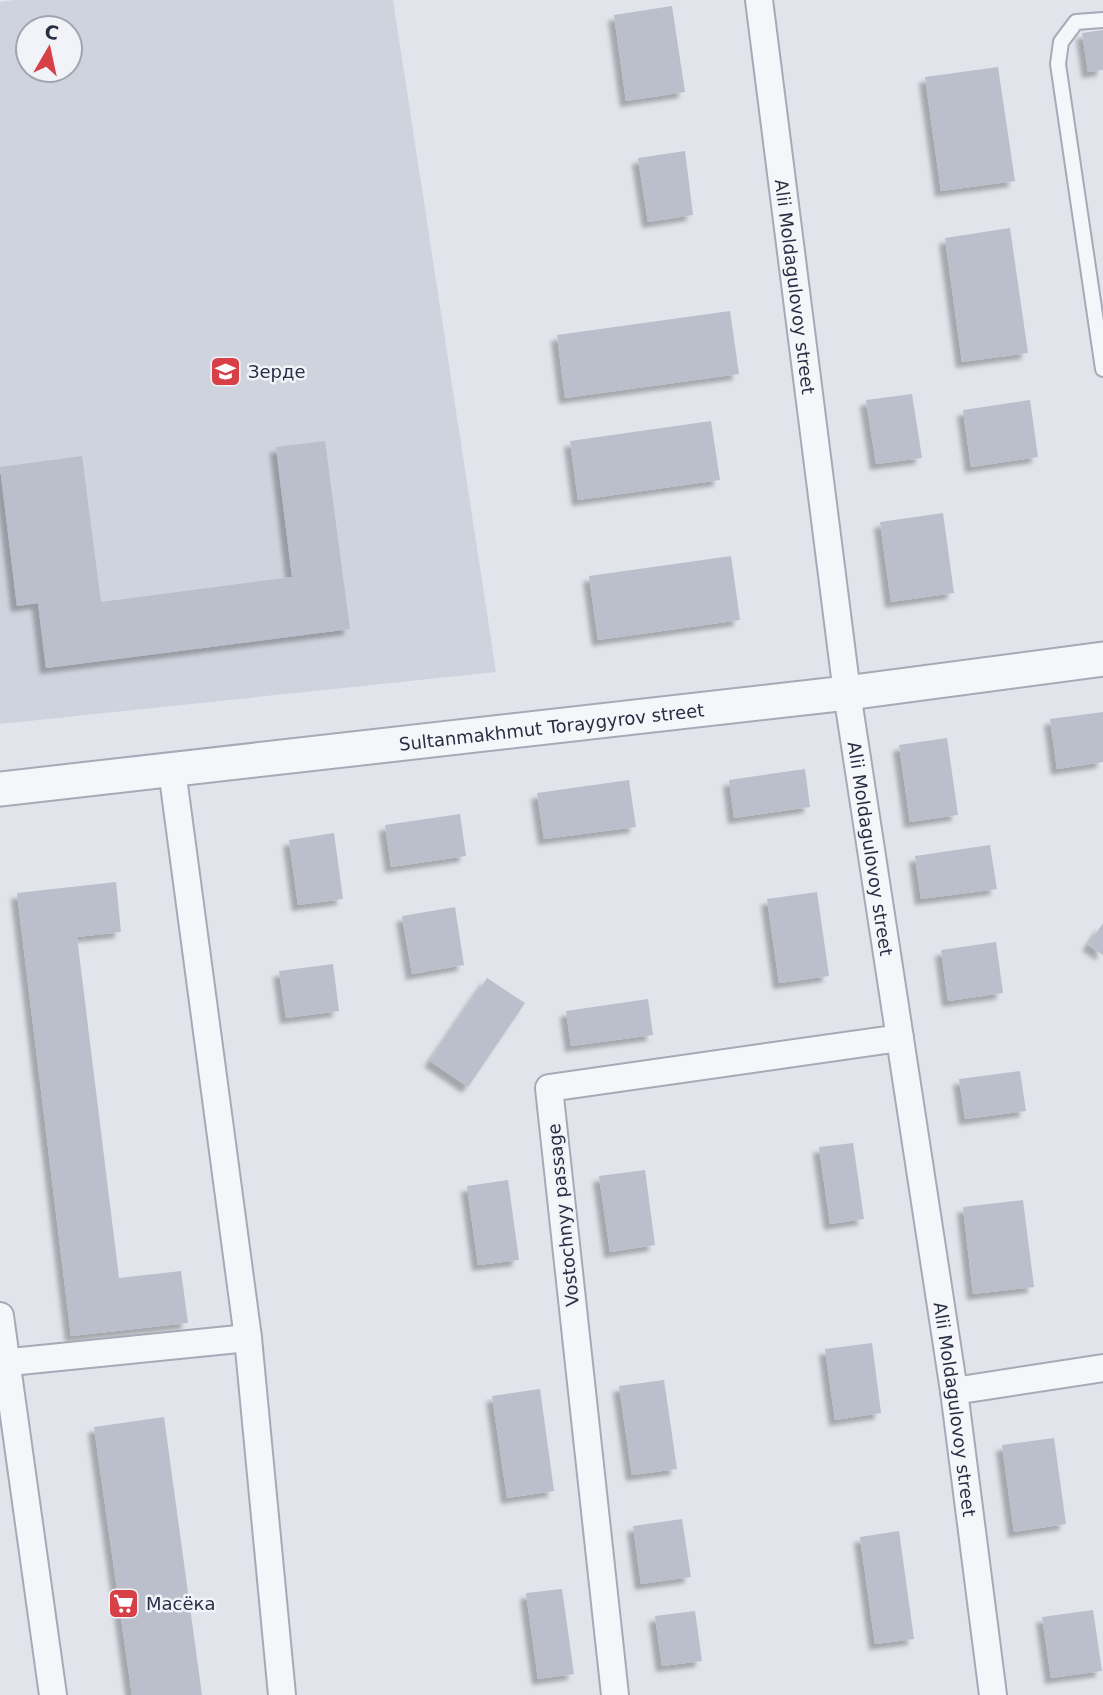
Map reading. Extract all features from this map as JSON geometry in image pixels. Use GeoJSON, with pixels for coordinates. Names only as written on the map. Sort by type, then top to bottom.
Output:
{"type":"FeatureCollection","features":[{"type":"Feature","properties":{"kind":"street","name":"Alii Moldagulovoy street"},"geometry":{"type":"LineString","coordinates":[[759,0],[847,693],[954,1391],[993,1695]]}},
{"type":"Feature","properties":{"kind":"street","name":"Sultanmakhmut Toraygyrov street"},"geometry":{"type":"LineString","coordinates":[[0,789],[847,693],[1103,659]]}},
{"type":"Feature","properties":{"kind":"street"},"geometry":{"type":"LineString","coordinates":[[172,770],[248,1338],[282,1695]]}},
{"type":"Feature","properties":{"kind":"street","name":"Vostochnyy passage"},"geometry":{"type":"LineString","coordinates":[[615,1695],[549,1088],[900,1038]]}},
{"type":"Feature","properties":{"kind":"street"},"geometry":{"type":"LineString","coordinates":[[0,1316],[3,1363],[53,1695]]}},
{"type":"Feature","properties":{"kind":"street"},"geometry":{"type":"LineString","coordinates":[[3,1363],[248,1338]]}},
{"type":"Feature","properties":{"kind":"street"},"geometry":{"type":"LineString","coordinates":[[954,1391],[1103,1368]]}},
{"type":"Feature","properties":{"kind":"lane"},"geometry":{"type":"LineString","coordinates":[[1103,20],[1076,22],[1061,42],[1058,64],[1103,369]]}},
{"type":"Feature","properties":{"kind":"shaded area","name":"Зерде"},"geometry":{"type":"Polygon","coordinates":[[[393,0],[496,672],[0,724],[0,2],[393,0]]]}},
{"type":"Feature","properties":{"kind":"building"},"geometry":{"type":"Polygon","coordinates":[[[672,6],[685,92],[626,101],[614,15],[672,6]]]}},
{"type":"Feature","properties":{"kind":"building"},"geometry":{"type":"Polygon","coordinates":[[[1103,30],[1103,70],[1088,72],[1082,33],[1103,30]]]}},
{"type":"Feature","properties":{"kind":"building"},"geometry":{"type":"Polygon","coordinates":[[[998,67],[1015,181],[941,191],[925,77],[998,67]]]}},
{"type":"Feature","properties":{"kind":"building"},"geometry":{"type":"Polygon","coordinates":[[[685,151],[693,215],[648,222],[638,158],[685,151]]]}},
{"type":"Feature","properties":{"kind":"building"},"geometry":{"type":"Polygon","coordinates":[[[1010,228],[1028,353],[962,362],[945,238],[1010,228]]]}},
{"type":"Feature","properties":{"kind":"building"},"geometry":{"type":"Polygon","coordinates":[[[730,311],[739,374],[565,398],[557,335],[730,311]]]}},
{"type":"Feature","properties":{"kind":"building"},"geometry":{"type":"Polygon","coordinates":[[[912,394],[922,458],[876,464],[866,400],[912,394]]]}},
{"type":"Feature","properties":{"kind":"building"},"geometry":{"type":"Polygon","coordinates":[[[1030,400],[1038,457],[971,467],[963,410],[1030,400]]]}},
{"type":"Feature","properties":{"kind":"building"},"geometry":{"type":"Polygon","coordinates":[[[711,421],[720,480],[578,500],[570,441],[711,421]]]}},
{"type":"Feature","properties":{"kind":"building"},"geometry":{"type":"Polygon","coordinates":[[[325,441],[350,629],[46,668],[38,603],[17,606],[0,467],[82,456],[101,602],[292,577],[276,447],[325,441]]]}},
{"type":"Feature","properties":{"kind":"building"},"geometry":{"type":"Polygon","coordinates":[[[943,513],[954,593],[891,602],[880,522],[943,513]]]}},
{"type":"Feature","properties":{"kind":"building"},"geometry":{"type":"Polygon","coordinates":[[[731,556],[740,620],[598,640],[589,576],[731,556]]]}},
{"type":"Feature","properties":{"kind":"building"},"geometry":{"type":"Polygon","coordinates":[[[1103,712],[1103,762],[1057,769],[1050,719],[1103,712]]]}},
{"type":"Feature","properties":{"kind":"building"},"geometry":{"type":"Polygon","coordinates":[[[947,738],[958,815],[910,822],[899,745],[947,738]]]}},
{"type":"Feature","properties":{"kind":"building"},"geometry":{"type":"Polygon","coordinates":[[[805,769],[810,807],[734,818],[729,780],[805,769]]]}},
{"type":"Feature","properties":{"kind":"building"},"geometry":{"type":"Polygon","coordinates":[[[629,780],[636,827],[544,839],[537,793],[629,780]]]}},
{"type":"Feature","properties":{"kind":"building"},"geometry":{"type":"Polygon","coordinates":[[[460,814],[466,856],[391,867],[385,825],[460,814]]]}},
{"type":"Feature","properties":{"kind":"building"},"geometry":{"type":"Polygon","coordinates":[[[334,833],[343,899],[298,905],[289,840],[334,833]]]}},
{"type":"Feature","properties":{"kind":"building"},"geometry":{"type":"Polygon","coordinates":[[[990,845],[997,889],[921,899],[915,856],[990,845]]]}},
{"type":"Feature","properties":{"kind":"building"},"geometry":{"type":"Polygon","coordinates":[[[116,882],[121,932],[77,937],[119,1278],[181,1271],[188,1323],[71,1336],[17,893],[116,882]]]}},
{"type":"Feature","properties":{"kind":"building"},"geometry":{"type":"Polygon","coordinates":[[[817,892],[829,976],[779,983],[767,899],[817,892]]]}},
{"type":"Feature","properties":{"kind":"building"},"geometry":{"type":"Polygon","coordinates":[[[455,907],[464,965],[412,974],[402,916],[455,907]]]}},
{"type":"Feature","properties":{"kind":"building"},"geometry":{"type":"Polygon","coordinates":[[[1103,923],[1103,955],[1088,945],[1103,923]]]}},
{"type":"Feature","properties":{"kind":"building"},"geometry":{"type":"Polygon","coordinates":[[[996,942],[1003,993],[948,1001],[941,950],[996,942]]]}},
{"type":"Feature","properties":{"kind":"building"},"geometry":{"type":"Polygon","coordinates":[[[333,964],[339,1011],[286,1018],[279,971],[333,964]]]}},
{"type":"Feature","properties":{"kind":"building"},"geometry":{"type":"Polygon","coordinates":[[[487,978],[525,1003],[468,1087],[430,1061],[487,978]]]}},
{"type":"Feature","properties":{"kind":"building"},"geometry":{"type":"Polygon","coordinates":[[[648,999],[653,1035],[571,1046],[566,1011],[648,999]]]}},
{"type":"Feature","properties":{"kind":"building"},"geometry":{"type":"Polygon","coordinates":[[[1020,1071],[1026,1111],[965,1119],[959,1079],[1020,1071]]]}},
{"type":"Feature","properties":{"kind":"building"},"geometry":{"type":"Polygon","coordinates":[[[853,1143],[864,1219],[830,1224],[819,1147],[853,1143]]]}},
{"type":"Feature","properties":{"kind":"building"},"geometry":{"type":"Polygon","coordinates":[[[645,1170],[655,1245],[610,1252],[599,1176],[645,1170]]]}},
{"type":"Feature","properties":{"kind":"building"},"geometry":{"type":"Polygon","coordinates":[[[508,1180],[519,1260],[478,1265],[467,1186],[508,1180]]]}},
{"type":"Feature","properties":{"kind":"building"},"geometry":{"type":"Polygon","coordinates":[[[1023,1200],[1034,1287],[973,1294],[963,1207],[1023,1200]]]}},
{"type":"Feature","properties":{"kind":"building"},"geometry":{"type":"Polygon","coordinates":[[[872,1343],[881,1413],[835,1420],[825,1349],[872,1343]]]}},
{"type":"Feature","properties":{"kind":"building"},"geometry":{"type":"Polygon","coordinates":[[[664,1380],[677,1469],[632,1475],[619,1386],[664,1380]]]}},
{"type":"Feature","properties":{"kind":"building"},"geometry":{"type":"Polygon","coordinates":[[[540,1389],[554,1491],[507,1498],[492,1396],[540,1389]]]}},
{"type":"Feature","properties":{"kind":"building"},"geometry":{"type":"Polygon","coordinates":[[[164,1417],[202,1695],[132,1695],[94,1427],[164,1417]]]}},
{"type":"Feature","properties":{"kind":"building"},"geometry":{"type":"Polygon","coordinates":[[[1054,1438],[1066,1524],[1014,1532],[1002,1445],[1054,1438]]]}},
{"type":"Feature","properties":{"kind":"building"},"geometry":{"type":"Polygon","coordinates":[[[682,1519],[691,1577],[641,1584],[633,1526],[682,1519]]]}},
{"type":"Feature","properties":{"kind":"building"},"geometry":{"type":"Polygon","coordinates":[[[899,1531],[914,1639],[875,1644],[860,1537],[899,1531]]]}},
{"type":"Feature","properties":{"kind":"building"},"geometry":{"type":"Polygon","coordinates":[[[562,1589],[574,1674],[538,1679],[526,1593],[562,1589]]]}},
{"type":"Feature","properties":{"kind":"building"},"geometry":{"type":"Polygon","coordinates":[[[1093,1610],[1102,1671],[1051,1678],[1042,1617],[1093,1610]]]}},
{"type":"Feature","properties":{"kind":"building"},"geometry":{"type":"Polygon","coordinates":[[[695,1611],[702,1661],[662,1666],[655,1616],[695,1611]]]}},
{"type":"Feature","properties":{"kind":"place","name":"Зерде"},"geometry":{"type":"Point","coordinates":[225,371]}},
{"type":"Feature","properties":{"kind":"place","name":"Масёка"},"geometry":{"type":"Point","coordinates":[123,1603]}}]}
